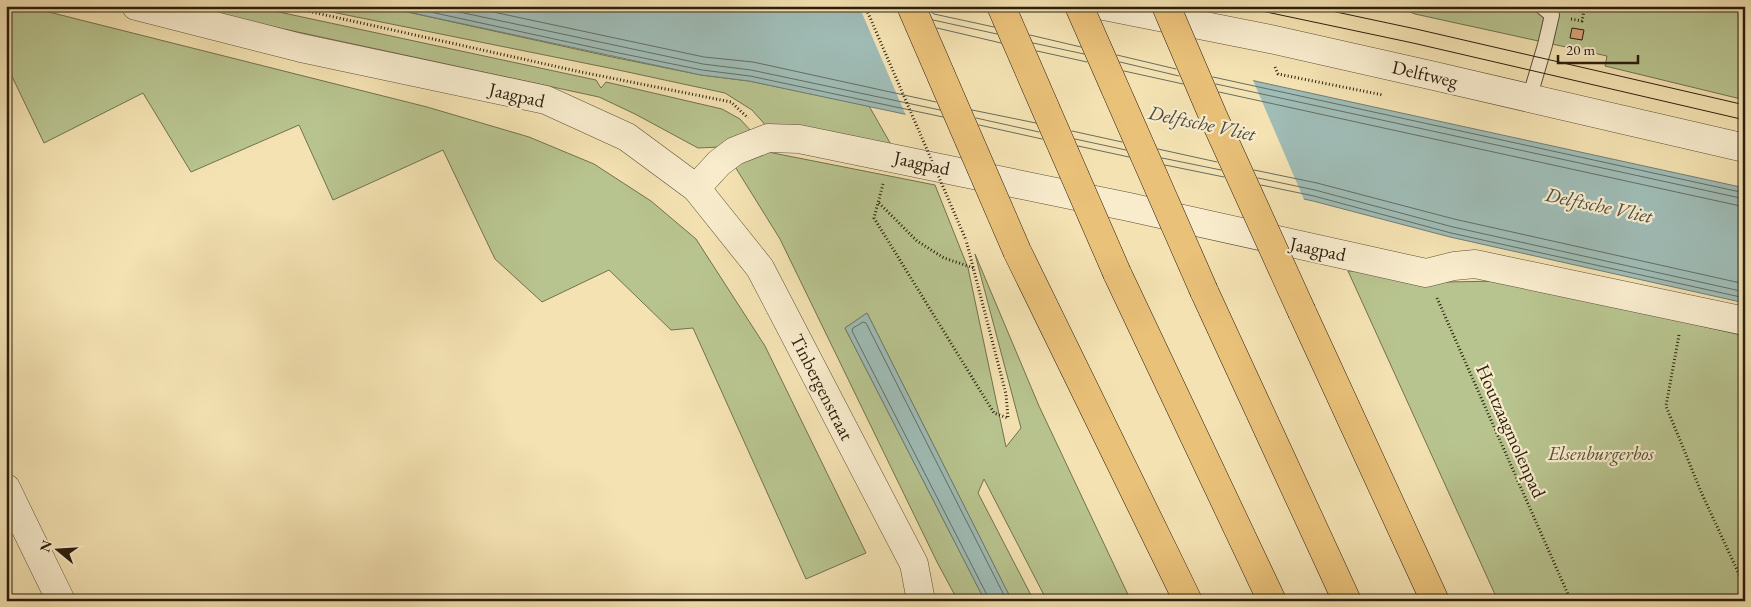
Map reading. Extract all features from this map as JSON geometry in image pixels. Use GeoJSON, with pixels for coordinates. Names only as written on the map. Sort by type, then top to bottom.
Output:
{"type":"FeatureCollection","features":[{"type":"Feature","properties":{"kind":"highway"},"geometry":{"type":"LineString","coordinates":[[911,6],[1017,251],[1188,601]]}},
{"type":"Feature","properties":{"kind":"highway"},"geometry":{"type":"LineString","coordinates":[[1001,6],[1117,273],[1272,601]]}},
{"type":"Feature","properties":{"kind":"highway"},"geometry":{"type":"LineString","coordinates":[[1079,6],[1204,291],[1347,601]]}},
{"type":"Feature","properties":{"kind":"highway"},"geometry":{"type":"LineString","coordinates":[[1166,6],[1217,125],[1435,601]]}},
{"type":"Feature","properties":{"kind":"street","name":"Jaagpad"},"geometry":{"type":"LineString","coordinates":[[136,6],[301,48],[546,100],[627,137],[696,188],[719,163],[735,151],[768,138],[799,139],[889,156],[1426,272],[1454,266],[1476,264],[1745,321]]}},
{"type":"Feature","properties":{"kind":"street","name":"Delftweg"},"geometry":{"type":"LineString","coordinates":[[1104,6],[1430,75],[1745,148]]}},
{"type":"Feature","properties":{"kind":"street","name":"Tinbergenstraat"},"geometry":{"type":"LineString","coordinates":[[696,188],[760,268],[914,564],[921,601]]}},
{"type":"Feature","properties":{"kind":"street"},"geometry":{"type":"LineString","coordinates":[[6,488],[61,601]]}},
{"type":"Feature","properties":{"kind":"lane"},"geometry":{"type":"LineString","coordinates":[[1529,99],[1552,15],[1541,6]]}},
{"type":"Feature","properties":{"kind":"path"},"geometry":{"type":"LineString","coordinates":[[285,6],[581,72],[731,102],[768,138]]}},
{"type":"Feature","properties":{"kind":"path"},"geometry":{"type":"LineString","coordinates":[[865,6],[966,240],[1006,394],[1008,418],[994,413],[874,218],[889,156]]}},
{"type":"Feature","properties":{"kind":"path"},"geometry":{"type":"LineString","coordinates":[[879,203],[917,240],[944,258],[974,268]]}},
{"type":"Feature","properties":{"kind":"path","name":"Houtzaagmolenpad"},"geometry":{"type":"LineString","coordinates":[[1426,272],[1471,378],[1571,601]]}},
{"type":"Feature","properties":{"kind":"path"},"geometry":{"type":"LineString","coordinates":[[1684,307],[1666,406],[1702,494],[1745,587]]}},
{"type":"Feature","properties":{"kind":"green space"},"geometry":{"type":"Polygon","coordinates":[[[6,6],[25,6],[427,107],[529,137],[594,164],[651,201],[696,239],[765,346],[866,553],[806,579],[693,328],[671,330],[609,270],[542,302],[495,259],[443,150],[333,200],[299,125],[191,172],[143,93],[44,143],[6,64],[6,6]]]}},
{"type":"Feature","properties":{"kind":"green space"},"geometry":{"type":"Polygon","coordinates":[[[177,6],[251,6],[596,80],[601,88],[606,82],[722,109],[740,119],[752,132],[720,147],[698,148],[599,97],[177,6]]]}},
{"type":"Feature","properties":{"kind":"green space"},"geometry":{"type":"Polygon","coordinates":[[[302,6],[380,6],[612,57],[701,75],[749,81],[869,106],[893,148],[769,129],[752,110],[725,93],[302,6]]]}},
{"type":"Feature","properties":{"kind":"green space"},"geometry":{"type":"Polygon","coordinates":[[[1395,6],[1745,6],[1745,100],[1605,66],[1607,56],[1415,14],[1395,6]]]}},
{"type":"Feature","properties":{"kind":"green space"},"geometry":{"type":"Polygon","coordinates":[[[768,152],[935,185],[968,268],[1006,447],[1021,428],[975,254],[1039,406],[1131,601],[1047,601],[984,479],[978,493],[1034,601],[1012,601],[867,313],[845,328],[985,601],[958,601],[937,562],[780,239],[734,165],[768,152]]]}},
{"type":"Feature","properties":{"kind":"green space","name":"Elsenburgerbos"},"geometry":{"type":"Polygon","coordinates":[[[1350,264],[1447,282],[1501,281],[1745,336],[1745,601],[1498,601],[1348,271],[1353,271],[1350,264]]]}},
{"type":"Feature","properties":{"kind":"water","name":"Delftsche Vliet"},"geometry":{"type":"Polygon","coordinates":[[[380,6],[924,6],[1232,76],[1745,188],[1745,303],[1450,237],[1313,201],[749,81],[701,75],[380,6]]]}},
{"type":"Feature","properties":{"kind":"water"},"geometry":{"type":"Polygon","coordinates":[[[867,313],[1012,601],[985,601],[845,328],[867,313]]]}},
{"type":"Feature","properties":{"kind":"pier"},"geometry":{"type":"Polygon","coordinates":[[[859,6],[935,6],[1252,78],[1305,202],[907,118],[859,6]]]}},
{"type":"Feature","properties":{"kind":"building"},"geometry":{"type":"Polygon","coordinates":[[[1572,28],[1584,30],[1582,40],[1570,38],[1572,28]]]}},
{"type":"Feature","properties":{"kind":"tram line"},"geometry":{"type":"LineString","coordinates":[[1238,6],[1413,43],[1745,120]]}},
{"type":"Feature","properties":{"kind":"tram line"},"geometry":{"type":"LineString","coordinates":[[1308,6],[1745,105]]}}]}
